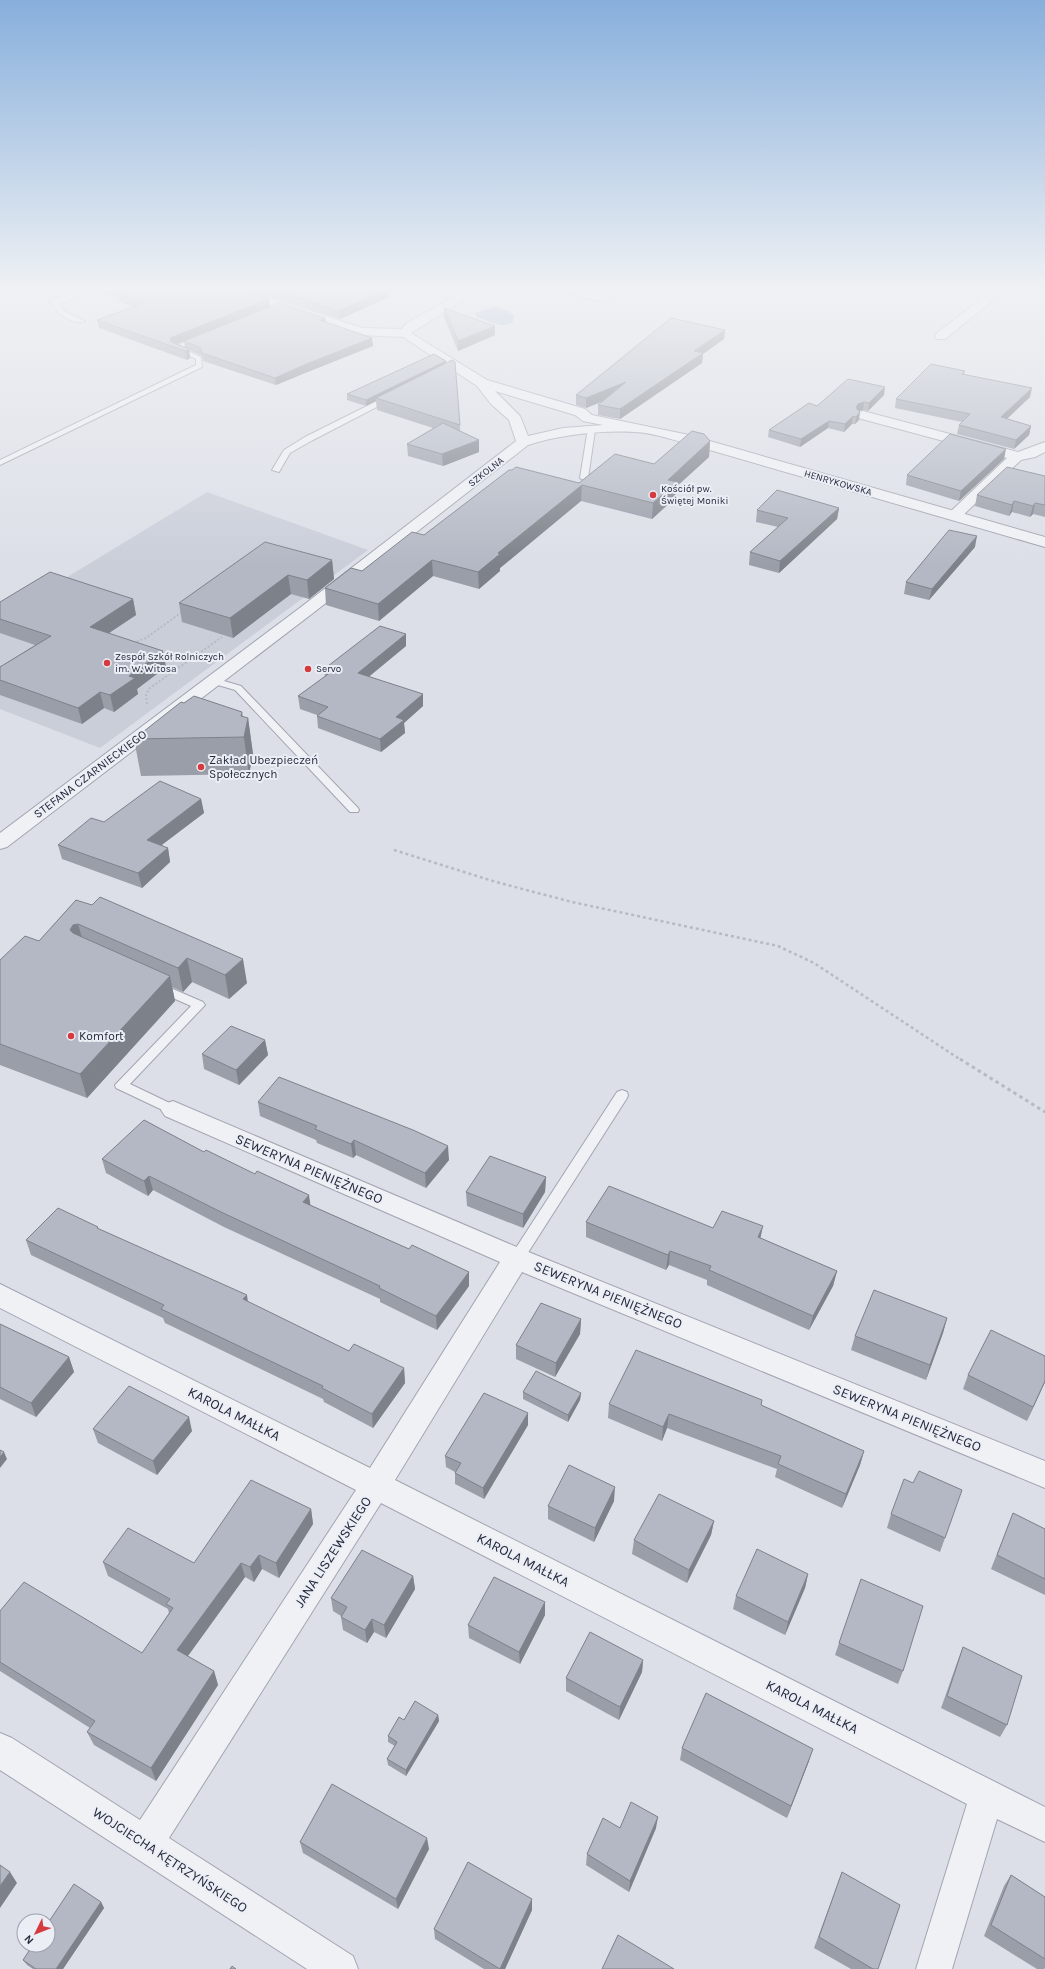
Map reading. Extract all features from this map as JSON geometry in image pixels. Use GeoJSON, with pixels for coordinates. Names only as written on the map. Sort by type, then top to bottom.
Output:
{"type":"FeatureCollection","features":[{"type":"Feature","properties":{"kind":"street"},"geometry":{"type":"LineString","coordinates":[[478,381],[580,412],[586,426]]}},
{"type":"Feature","properties":{"kind":"street"},"geometry":{"type":"LineString","coordinates":[[482,383],[496,401],[515,419],[545,434]]}},
{"type":"Feature","properties":{"kind":"street"},"geometry":{"type":"LineString","coordinates":[[496,401],[523,394]]}},
{"type":"Feature","properties":{"kind":"street"},"geometry":{"type":"LineString","coordinates":[[863,415],[1010,453],[1016,456],[1030,454],[1045,446]]}},
{"type":"Feature","properties":{"kind":"street"},"geometry":{"type":"LineString","coordinates":[[515,419],[523,442]]}},
{"type":"Feature","properties":{"kind":"street","name":"HENRYKOWSKA"},"geometry":{"type":"LineString","coordinates":[[523,442],[545,434],[586,426],[630,428],[684,438],[1045,542]]}},
{"type":"Feature","properties":{"kind":"street","name":"SZKOLNA"},"geometry":{"type":"LineString","coordinates":[[390,546],[523,442]]}},
{"type":"Feature","properties":{"kind":"street"},"geometry":{"type":"LineString","coordinates":[[954,516],[1016,456]]}},
{"type":"Feature","properties":{"kind":"street","name":"STEFANA CZARNIECKIEGO"},"geometry":{"type":"LineString","coordinates":[[0,843],[390,546]]}},
{"type":"Feature","properties":{"kind":"street","name":"SEWERYNA PIENIĘŻNEGO"},"geometry":{"type":"LineString","coordinates":[[173,1110],[517,1258],[1045,1475]]}},
{"type":"Feature","properties":{"kind":"street","name":"JANA LISZEWSKIEGO"},"geometry":{"type":"LineString","coordinates":[[145,1844],[375,1486],[517,1258]]}},
{"type":"Feature","properties":{"kind":"street","name":"KAROLA MAŁŁKA"},"geometry":{"type":"LineString","coordinates":[[0,1296],[1045,1825]]}},
{"type":"Feature","properties":{"kind":"street","name":"WOJCIECHA KĘTRZYŃSKIEGO"},"geometry":{"type":"LineString","coordinates":[[0,1750],[340,1969]]}},
{"type":"Feature","properties":{"kind":"street"},"geometry":{"type":"LineString","coordinates":[[934,1969],[987,1796]]}},
{"type":"Feature","properties":{"kind":"lane"},"geometry":{"type":"LineString","coordinates":[[0,463],[169,381]]}},
{"type":"Feature","properties":{"kind":"lane"},"geometry":{"type":"LineString","coordinates":[[276,470],[287,452],[308,439],[400,393]]}},
{"type":"Feature","properties":{"kind":"lane"},"geometry":{"type":"LineString","coordinates":[[584,478],[586,426]]}},
{"type":"Feature","properties":{"kind":"lane"},"geometry":{"type":"LineString","coordinates":[[214,681],[238,688],[354,810]]}},
{"type":"Feature","properties":{"kind":"lane"},"geometry":{"type":"LineString","coordinates":[[148,982],[199,1005],[121,1085],[173,1110]]}},
{"type":"Feature","properties":{"kind":"lane"},"geometry":{"type":"LineString","coordinates":[[517,1258],[622,1094]]}},
{"type":"Feature","properties":{"kind":"path"},"geometry":{"type":"LineString","coordinates":[[130,644],[146,638],[185,610]]}},
{"type":"Feature","properties":{"kind":"path"},"geometry":{"type":"LineString","coordinates":[[148,709],[146,694],[150,688],[222,637]]}},
{"type":"Feature","properties":{"kind":"path"},"geometry":{"type":"LineString","coordinates":[[394,850],[496,882],[572,902],[778,946],[814,963],[989,1078],[1045,1112]]}},
{"type":"Feature","properties":{"kind":"shaded area","name":"Zespół Szkół Rolniczych im. W. Witosa"},"geometry":{"type":"Polygon","coordinates":[[[207,492],[368,550],[100,748],[0,709],[0,618],[207,492]]]}},
{"type":"Feature","properties":{"kind":"building"},"geometry":{"type":"Polygon","coordinates":[[[376,381],[405,381],[366,400],[347,394],[376,381]]]}},
{"type":"Feature","properties":{"kind":"building"},"geometry":{"type":"Polygon","coordinates":[[[410,381],[456,381],[460,425],[376,398],[410,381]]]}},
{"type":"Feature","properties":{"kind":"building"},"geometry":{"type":"Polygon","coordinates":[[[593,381],[662,381],[620,409],[598,405],[626,382],[586,398],[576,395],[593,381]]]}},
{"type":"Feature","properties":{"kind":"building"},"geometry":{"type":"Polygon","coordinates":[[[846,381],[857,381],[885,387],[869,403],[864,402],[858,404],[856,408],[860,412],[856,417],[853,416],[845,424],[829,421],[801,439],[769,430],[809,403],[817,406],[846,381]]]}},
{"type":"Feature","properties":{"kind":"building"},"geometry":{"type":"Polygon","coordinates":[[[914,381],[996,381],[1032,388],[1001,417],[1031,426],[1016,440],[959,425],[970,414],[896,399],[914,381]]]}},
{"type":"Feature","properties":{"kind":"building"},"geometry":{"type":"Polygon","coordinates":[[[443,423],[479,440],[442,454],[407,444],[443,423]]]}},
{"type":"Feature","properties":{"kind":"building"},"geometry":{"type":"Polygon","coordinates":[[[692,431],[704,434],[710,441],[668,480],[677,482],[653,503],[582,485],[498,553],[500,554],[478,572],[432,560],[378,604],[325,588],[351,568],[362,571],[412,532],[424,535],[509,470],[516,467],[579,483],[615,454],[654,464],[692,431]]]}},
{"type":"Feature","properties":{"kind":"building"},"geometry":{"type":"Polygon","coordinates":[[[950,434],[1006,449],[961,491],[907,475],[950,434]]]}},
{"type":"Feature","properties":{"kind":"building"},"geometry":{"type":"Polygon","coordinates":[[[1007,467],[1045,476],[1045,505],[1035,503],[1033,506],[1014,501],[1012,505],[977,495],[1007,467]]]}},
{"type":"Feature","properties":{"kind":"building"},"geometry":{"type":"Polygon","coordinates":[[[777,490],[839,508],[780,561],[750,552],[788,518],[757,510],[777,490]]]}},
{"type":"Feature","properties":{"kind":"building"},"geometry":{"type":"Polygon","coordinates":[[[949,530],[977,536],[932,589],[906,582],[949,530]]]}},
{"type":"Feature","properties":{"kind":"building"},"geometry":{"type":"Polygon","coordinates":[[[265,542],[332,560],[307,580],[288,575],[230,618],[179,603],[265,542]]]}},
{"type":"Feature","properties":{"kind":"building"},"geometry":{"type":"Polygon","coordinates":[[[50,572],[133,599],[90,627],[163,651],[129,676],[135,678],[110,695],[100,692],[78,708],[0,680],[0,667],[51,636],[0,619],[0,602],[50,572]]]}},
{"type":"Feature","properties":{"kind":"building"},"geometry":{"type":"Polygon","coordinates":[[[380,626],[406,634],[358,673],[423,694],[396,717],[404,720],[380,739],[317,716],[328,707],[298,696],[331,672],[324,669],[380,626]]]}},
{"type":"Feature","properties":{"kind":"building"},"geometry":{"type":"Polygon","coordinates":[[[194,696],[242,712],[241,716],[248,718],[244,737],[134,739],[181,702],[184,703],[194,696]]]}},
{"type":"Feature","properties":{"kind":"building"},"geometry":{"type":"Polygon","coordinates":[[[160,781],[201,799],[147,840],[168,848],[138,873],[58,845],[91,818],[104,822],[160,781]]]}},
{"type":"Feature","properties":{"kind":"building"},"geometry":{"type":"Polygon","coordinates":[[[100,897],[243,959],[225,975],[187,958],[178,968],[78,924],[73,925],[70,930],[73,933],[170,976],[80,1074],[0,1044],[0,960],[25,936],[39,941],[76,900],[92,905],[100,897]]]}},
{"type":"Feature","properties":{"kind":"building"},"geometry":{"type":"Polygon","coordinates":[[[231,1026],[265,1040],[236,1070],[202,1054],[231,1026]]]}},
{"type":"Feature","properties":{"kind":"building"},"geometry":{"type":"Polygon","coordinates":[[[279,1077],[413,1130],[448,1146],[425,1173],[354,1140],[351,1144],[315,1129],[317,1126],[258,1102],[279,1077]]]}},
{"type":"Feature","properties":{"kind":"building"},"geometry":{"type":"Polygon","coordinates":[[[144,1120],[204,1152],[206,1150],[255,1174],[257,1171],[309,1195],[303,1202],[409,1249],[412,1245],[469,1272],[436,1316],[379,1288],[380,1286],[221,1212],[149,1176],[144,1181],[102,1159],[144,1120]]]}},
{"type":"Feature","properties":{"kind":"building"},"geometry":{"type":"Polygon","coordinates":[[[490,1156],[546,1177],[523,1214],[466,1192],[490,1156]]]}},
{"type":"Feature","properties":{"kind":"building"},"geometry":{"type":"Polygon","coordinates":[[[609,1186],[713,1228],[722,1211],[763,1226],[758,1237],[837,1271],[813,1316],[709,1270],[711,1266],[670,1251],[668,1255],[586,1222],[609,1186]]]}},
{"type":"Feature","properties":{"kind":"building"},"geometry":{"type":"Polygon","coordinates":[[[58,1208],[98,1227],[97,1228],[247,1295],[243,1299],[349,1351],[354,1344],[404,1368],[372,1414],[322,1388],[323,1386],[161,1309],[164,1305],[26,1240],[58,1208]]]}},
{"type":"Feature","properties":{"kind":"building"},"geometry":{"type":"Polygon","coordinates":[[[874,1290],[947,1318],[930,1365],[855,1336],[874,1290]]]}},
{"type":"Feature","properties":{"kind":"building"},"geometry":{"type":"Polygon","coordinates":[[[541,1303],[581,1319],[556,1363],[516,1345],[541,1303]]]}},
{"type":"Feature","properties":{"kind":"building"},"geometry":{"type":"Polygon","coordinates":[[[0,1324],[69,1357],[31,1403],[0,1387],[0,1324]]]}},
{"type":"Feature","properties":{"kind":"building"},"geometry":{"type":"Polygon","coordinates":[[[991,1330],[1045,1356],[1045,1381],[1033,1407],[968,1375],[991,1330]]]}},
{"type":"Feature","properties":{"kind":"building"},"geometry":{"type":"Polygon","coordinates":[[[636,1350],[762,1400],[761,1405],[864,1451],[846,1494],[778,1464],[781,1456],[669,1414],[663,1427],[609,1404],[636,1350]]]}},
{"type":"Feature","properties":{"kind":"building"},"geometry":{"type":"Polygon","coordinates":[[[536,1371],[581,1393],[568,1415],[523,1392],[536,1371]]]}},
{"type":"Feature","properties":{"kind":"building"},"geometry":{"type":"Polygon","coordinates":[[[129,1386],[189,1417],[153,1461],[93,1429],[129,1386]]]}},
{"type":"Feature","properties":{"kind":"building"},"geometry":{"type":"Polygon","coordinates":[[[484,1393],[528,1413],[483,1488],[455,1473],[461,1463],[445,1456],[484,1393]]]}},
{"type":"Feature","properties":{"kind":"building"},"geometry":{"type":"Polygon","coordinates":[[[0,1450],[4,1452],[0,1457],[0,1450]]]}},
{"type":"Feature","properties":{"kind":"building"},"geometry":{"type":"Polygon","coordinates":[[[569,1465],[615,1487],[595,1528],[548,1506],[569,1465]]]}},
{"type":"Feature","properties":{"kind":"building"},"geometry":{"type":"Polygon","coordinates":[[[919,1471],[962,1490],[945,1538],[891,1514],[904,1479],[913,1483],[919,1471]]]}},
{"type":"Feature","properties":{"kind":"building"},"geometry":{"type":"Polygon","coordinates":[[[251,1480],[311,1509],[276,1563],[259,1555],[250,1567],[241,1563],[177,1650],[214,1671],[151,1768],[87,1732],[95,1721],[0,1662],[0,1611],[24,1582],[142,1653],[173,1608],[166,1604],[170,1599],[103,1562],[128,1528],[194,1563],[251,1480]]]}},
{"type":"Feature","properties":{"kind":"building"},"geometry":{"type":"Polygon","coordinates":[[[659,1494],[714,1521],[689,1570],[634,1540],[659,1494]]]}},
{"type":"Feature","properties":{"kind":"building"},"geometry":{"type":"Polygon","coordinates":[[[1013,1513],[1045,1529],[1045,1579],[997,1555],[1013,1513]]]}},
{"type":"Feature","properties":{"kind":"building"},"geometry":{"type":"Polygon","coordinates":[[[757,1549],[808,1574],[788,1622],[736,1596],[757,1549]]]}},
{"type":"Feature","properties":{"kind":"building"},"geometry":{"type":"Polygon","coordinates":[[[362,1550],[413,1576],[384,1625],[372,1619],[365,1630],[341,1617],[347,1607],[331,1598],[362,1550]]]}},
{"type":"Feature","properties":{"kind":"building"},"geometry":{"type":"Polygon","coordinates":[[[494,1577],[545,1602],[519,1652],[468,1625],[494,1577]]]}},
{"type":"Feature","properties":{"kind":"building"},"geometry":{"type":"Polygon","coordinates":[[[861,1579],[923,1606],[903,1671],[839,1643],[861,1579]]]}},
{"type":"Feature","properties":{"kind":"building"},"geometry":{"type":"Polygon","coordinates":[[[590,1632],[643,1660],[620,1707],[566,1678],[590,1632]]]}},
{"type":"Feature","properties":{"kind":"building"},"geometry":{"type":"Polygon","coordinates":[[[963,1647],[1022,1676],[1007,1725],[947,1696],[963,1647]]]}},
{"type":"Feature","properties":{"kind":"building"},"geometry":{"type":"Polygon","coordinates":[[[706,1693],[813,1749],[791,1806],[682,1748],[706,1693]]]}},
{"type":"Feature","properties":{"kind":"building"},"geometry":{"type":"Polygon","coordinates":[[[415,1701],[438,1715],[406,1770],[387,1759],[397,1742],[388,1736],[399,1717],[404,1720],[415,1701]]]}},
{"type":"Feature","properties":{"kind":"building"},"geometry":{"type":"Polygon","coordinates":[[[332,1784],[427,1838],[396,1899],[300,1842],[332,1784]]]}},
{"type":"Feature","properties":{"kind":"building"},"geometry":{"type":"Polygon","coordinates":[[[631,1802],[658,1817],[630,1881],[587,1854],[603,1818],[620,1828],[631,1802]]]}},
{"type":"Feature","properties":{"kind":"building"},"geometry":{"type":"Polygon","coordinates":[[[468,1862],[532,1899],[500,1969],[434,1929],[468,1862]]]}},
{"type":"Feature","properties":{"kind":"building"},"geometry":{"type":"Polygon","coordinates":[[[0,1865],[10,1872],[0,1886],[0,1865]]]}},
{"type":"Feature","properties":{"kind":"building"},"geometry":{"type":"Polygon","coordinates":[[[842,1872],[900,1905],[878,1969],[873,1969],[819,1937],[842,1872]]]}},
{"type":"Feature","properties":{"kind":"building"},"geometry":{"type":"Polygon","coordinates":[[[1011,1875],[1045,1897],[1045,1959],[991,1925],[1011,1875]]]}},
{"type":"Feature","properties":{"kind":"building"},"geometry":{"type":"Polygon","coordinates":[[[74,1884],[101,1902],[56,1969],[36,1969],[23,1960],[28,1953],[56,1953],[56,1913],[55,1913],[74,1884]]]}},
{"type":"Feature","properties":{"kind":"building"},"geometry":{"type":"Polygon","coordinates":[[[618,1935],[674,1969],[602,1969],[618,1935]]]}},
{"type":"Feature","properties":{"kind":"place","name":"Kościół pw. Świętej Moniki"},"geometry":{"type":"Point","coordinates":[653,495]}},
{"type":"Feature","properties":{"kind":"place","name":"Zespół Szkół Rolniczych im. W. Witosa"},"geometry":{"type":"Point","coordinates":[107,663]}},
{"type":"Feature","properties":{"kind":"place","name":"Servo"},"geometry":{"type":"Point","coordinates":[308,669]}},
{"type":"Feature","properties":{"kind":"place","name":"Zakład Ubezpieczeń Społecznych"},"geometry":{"type":"Point","coordinates":[201,767]}},
{"type":"Feature","properties":{"kind":"place","name":"Komfort"},"geometry":{"type":"Point","coordinates":[71,1036]}}]}
